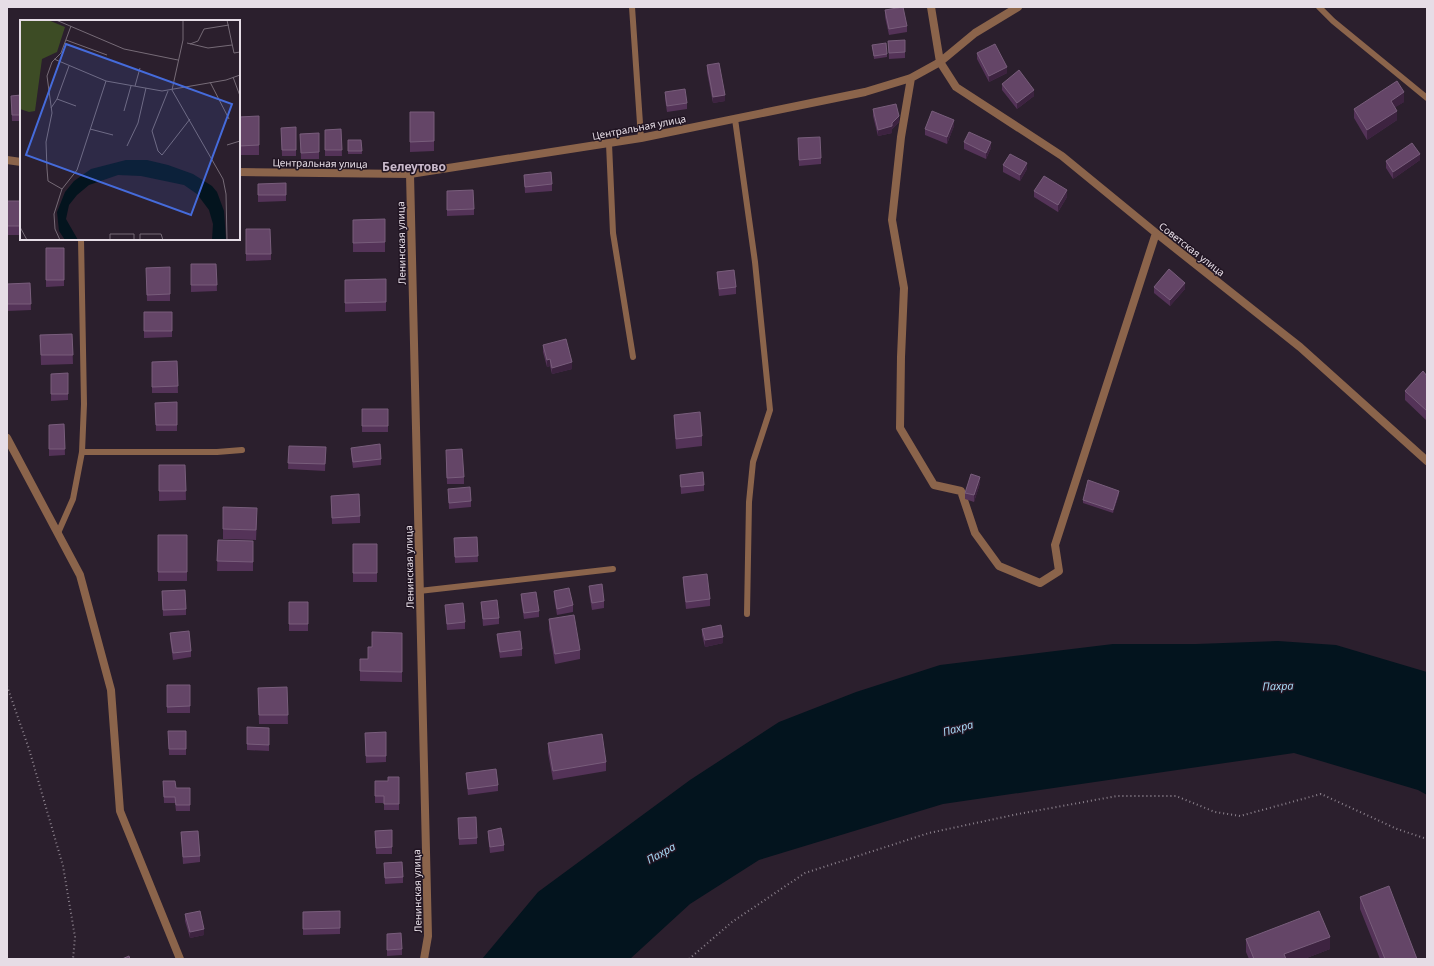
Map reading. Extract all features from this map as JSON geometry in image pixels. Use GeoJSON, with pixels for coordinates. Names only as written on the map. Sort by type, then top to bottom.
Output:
{"type":"FeatureCollection","features":[{"type":"Feature","properties":{"kind":"street"},"geometry":{"type":"LineString","coordinates":[[931,7],[940,62]]}},
{"type":"Feature","properties":{"kind":"street","name":"Центральная улица"},"geometry":{"type":"LineString","coordinates":[[240,172],[410,174],[609,144],[865,92],[911,78],[940,62],[975,33],[1018,7]]}},
{"type":"Feature","properties":{"kind":"street","name":"Советская улица"},"geometry":{"type":"LineString","coordinates":[[940,62],[956,87],[1062,156],[1156,233],[1300,346],[1427,461]]}},
{"type":"Feature","properties":{"kind":"street"},"geometry":{"type":"LineString","coordinates":[[911,78],[901,137],[892,220],[904,288],[900,357],[900,428],[934,485],[962,491],[975,533],[999,566],[1040,583],[1059,571],[1055,545],[1156,233]]}},
{"type":"Feature","properties":{"kind":"street"},"geometry":{"type":"LineString","coordinates":[[7,160],[20,162]]}},
{"type":"Feature","properties":{"kind":"street","name":"Ленинская улица"},"geometry":{"type":"LineString","coordinates":[[410,174],[428,936],[424,959]]}},
{"type":"Feature","properties":{"kind":"street"},"geometry":{"type":"LineString","coordinates":[[7,438],[80,575],[111,690],[120,811],[180,959]]}},
{"type":"Feature","properties":{"kind":"lane"},"geometry":{"type":"LineString","coordinates":[[632,7],[641,138]]}},
{"type":"Feature","properties":{"kind":"lane"},"geometry":{"type":"LineString","coordinates":[[1319,7],[1427,98]]}},
{"type":"Feature","properties":{"kind":"lane"},"geometry":{"type":"LineString","coordinates":[[735,118],[755,262],[770,410],[753,462],[749,502],[747,614]]}},
{"type":"Feature","properties":{"kind":"lane"},"geometry":{"type":"LineString","coordinates":[[609,144],[613,233],[633,357]]}},
{"type":"Feature","properties":{"kind":"lane"},"geometry":{"type":"LineString","coordinates":[[58,533],[74,499],[82,452],[84,404],[81,240]]}},
{"type":"Feature","properties":{"kind":"lane"},"geometry":{"type":"LineString","coordinates":[[82,452],[217,452],[242,450]]}},
{"type":"Feature","properties":{"kind":"lane"},"geometry":{"type":"LineString","coordinates":[[419,591],[613,569]]}},
{"type":"Feature","properties":{"kind":"path"},"geometry":{"type":"LineString","coordinates":[[7,686],[29,749],[63,866],[75,937],[72,959]]}},
{"type":"Feature","properties":{"kind":"path"},"geometry":{"type":"LineString","coordinates":[[688,959],[732,922],[805,873],[929,833],[1018,814],[1117,796],[1176,796],[1215,812],[1240,816],[1321,794],[1397,829],[1427,839]]}},
{"type":"Feature","properties":{"kind":"water","name":"Пахра"},"geometry":{"type":"Polygon","coordinates":[[[1278,641],[1336,645],[1427,672],[1427,795],[1418,790],[1294,753],[943,804],[759,860],[690,904],[630,959],[482,959],[538,892],[690,780],[779,722],[856,692],[940,665],[1113,644],[1196,644],[1278,641]]]}},
{"type":"Feature","properties":{"kind":"building"},"geometry":{"type":"Polygon","coordinates":[[[903,7],[907,26],[889,29],[885,10],[903,7]]]}},
{"type":"Feature","properties":{"kind":"building"},"geometry":{"type":"Polygon","coordinates":[[[905,40],[905,52],[889,53],[888,41],[905,40]]]}},
{"type":"Feature","properties":{"kind":"building"},"geometry":{"type":"Polygon","coordinates":[[[886,43],[887,54],[874,56],[872,45],[886,43]]]}},
{"type":"Feature","properties":{"kind":"building"},"geometry":{"type":"Polygon","coordinates":[[[995,44],[1007,67],[989,76],[977,53],[995,44]]]}},
{"type":"Feature","properties":{"kind":"building"},"geometry":{"type":"Polygon","coordinates":[[[719,63],[725,95],[713,97],[707,65],[719,63]]]}},
{"type":"Feature","properties":{"kind":"building"},"geometry":{"type":"Polygon","coordinates":[[[1019,70],[1034,90],[1017,103],[1002,84],[1019,70]]]}},
{"type":"Feature","properties":{"kind":"building"},"geometry":{"type":"Polygon","coordinates":[[[1397,81],[1404,92],[1391,101],[1397,111],[1367,130],[1354,109],[1397,81]]]}},
{"type":"Feature","properties":{"kind":"building"},"geometry":{"type":"Polygon","coordinates":[[[685,89],[687,103],[667,106],[665,92],[685,89]]]}},
{"type":"Feature","properties":{"kind":"building"},"geometry":{"type":"Polygon","coordinates":[[[20,95],[20,115],[12,115],[11,96],[20,95]]]}},
{"type":"Feature","properties":{"kind":"building"},"geometry":{"type":"Polygon","coordinates":[[[896,104],[899,116],[892,123],[892,126],[878,130],[873,109],[896,104]]]}},
{"type":"Feature","properties":{"kind":"building"},"geometry":{"type":"Polygon","coordinates":[[[932,111],[954,120],[947,137],[925,129],[932,111]]]}},
{"type":"Feature","properties":{"kind":"building"},"geometry":{"type":"Polygon","coordinates":[[[410,112],[434,112],[434,141],[410,142],[410,112]]]}},
{"type":"Feature","properties":{"kind":"building"},"geometry":{"type":"Polygon","coordinates":[[[259,116],[259,145],[240,146],[240,117],[259,116]]]}},
{"type":"Feature","properties":{"kind":"building"},"geometry":{"type":"Polygon","coordinates":[[[296,127],[296,150],[282,150],[281,128],[296,127]]]}},
{"type":"Feature","properties":{"kind":"building"},"geometry":{"type":"Polygon","coordinates":[[[341,129],[342,150],[325,150],[325,130],[341,129]]]}},
{"type":"Feature","properties":{"kind":"building"},"geometry":{"type":"Polygon","coordinates":[[[969,132],[991,142],[986,153],[964,142],[969,132]]]}},
{"type":"Feature","properties":{"kind":"building"},"geometry":{"type":"Polygon","coordinates":[[[319,133],[319,152],[301,153],[300,134],[319,133]]]}},
{"type":"Feature","properties":{"kind":"building"},"geometry":{"type":"Polygon","coordinates":[[[820,137],[821,158],[799,160],[798,138],[820,137]]]}},
{"type":"Feature","properties":{"kind":"building"},"geometry":{"type":"Polygon","coordinates":[[[348,140],[361,140],[362,151],[348,151],[348,140]]]}},
{"type":"Feature","properties":{"kind":"building"},"geometry":{"type":"Polygon","coordinates":[[[1412,143],[1420,154],[1393,172],[1386,161],[1412,143]]]}},
{"type":"Feature","properties":{"kind":"building"},"geometry":{"type":"Polygon","coordinates":[[[1010,154],[1027,163],[1020,175],[1003,165],[1010,154]]]}},
{"type":"Feature","properties":{"kind":"building"},"geometry":{"type":"Polygon","coordinates":[[[551,172],[552,184],[525,187],[524,175],[551,172]]]}},
{"type":"Feature","properties":{"kind":"building"},"geometry":{"type":"Polygon","coordinates":[[[1044,176],[1067,190],[1058,205],[1034,191],[1044,176]]]}},
{"type":"Feature","properties":{"kind":"building"},"geometry":{"type":"Polygon","coordinates":[[[286,183],[286,195],[258,195],[258,184],[286,183]]]}},
{"type":"Feature","properties":{"kind":"building"},"geometry":{"type":"Polygon","coordinates":[[[473,190],[474,209],[447,210],[447,191],[473,190]]]}},
{"type":"Feature","properties":{"kind":"building"},"geometry":{"type":"Polygon","coordinates":[[[7,201],[20,201],[20,226],[7,226],[7,201]]]}},
{"type":"Feature","properties":{"kind":"building"},"geometry":{"type":"Polygon","coordinates":[[[385,219],[385,242],[353,243],[353,220],[385,219]]]}},
{"type":"Feature","properties":{"kind":"building"},"geometry":{"type":"Polygon","coordinates":[[[246,229],[270,229],[271,254],[246,254],[246,229]]]}},
{"type":"Feature","properties":{"kind":"building"},"geometry":{"type":"Polygon","coordinates":[[[46,248],[64,248],[64,280],[46,280],[46,248]]]}},
{"type":"Feature","properties":{"kind":"building"},"geometry":{"type":"Polygon","coordinates":[[[191,264],[216,264],[217,285],[191,285],[191,264]]]}},
{"type":"Feature","properties":{"kind":"building"},"geometry":{"type":"Polygon","coordinates":[[[170,267],[170,294],[147,295],[146,268],[170,267]]]}},
{"type":"Feature","properties":{"kind":"building"},"geometry":{"type":"Polygon","coordinates":[[[1169,269],[1185,283],[1170,300],[1154,287],[1169,269]]]}},
{"type":"Feature","properties":{"kind":"building"},"geometry":{"type":"Polygon","coordinates":[[[734,270],[736,287],[719,289],[717,272],[734,270]]]}},
{"type":"Feature","properties":{"kind":"building"},"geometry":{"type":"Polygon","coordinates":[[[386,279],[386,302],[345,303],[345,280],[386,279]]]}},
{"type":"Feature","properties":{"kind":"building"},"geometry":{"type":"Polygon","coordinates":[[[30,283],[31,304],[7,304],[7,284],[30,283]]]}},
{"type":"Feature","properties":{"kind":"building"},"geometry":{"type":"Polygon","coordinates":[[[144,312],[172,312],[172,331],[144,331],[144,312]]]}},
{"type":"Feature","properties":{"kind":"building"},"geometry":{"type":"Polygon","coordinates":[[[72,334],[73,355],[41,355],[40,335],[72,334]]]}},
{"type":"Feature","properties":{"kind":"building"},"geometry":{"type":"Polygon","coordinates":[[[566,339],[572,362],[552,368],[550,359],[547,360],[543,345],[566,339]]]}},
{"type":"Feature","properties":{"kind":"building"},"geometry":{"type":"Polygon","coordinates":[[[177,361],[178,386],[152,387],[152,362],[177,361]]]}},
{"type":"Feature","properties":{"kind":"building"},"geometry":{"type":"Polygon","coordinates":[[[1423,371],[1427,376],[1427,411],[1405,391],[1423,371]]]}},
{"type":"Feature","properties":{"kind":"building"},"geometry":{"type":"Polygon","coordinates":[[[68,373],[68,394],[51,394],[51,374],[68,373]]]}},
{"type":"Feature","properties":{"kind":"building"},"geometry":{"type":"Polygon","coordinates":[[[177,402],[177,425],[156,425],[155,403],[177,402]]]}},
{"type":"Feature","properties":{"kind":"building"},"geometry":{"type":"Polygon","coordinates":[[[362,409],[388,409],[388,426],[362,426],[362,409]]]}},
{"type":"Feature","properties":{"kind":"building"},"geometry":{"type":"Polygon","coordinates":[[[700,412],[702,436],[676,439],[674,415],[700,412]]]}},
{"type":"Feature","properties":{"kind":"building"},"geometry":{"type":"Polygon","coordinates":[[[64,424],[65,449],[49,449],[49,425],[64,424]]]}},
{"type":"Feature","properties":{"kind":"building"},"geometry":{"type":"Polygon","coordinates":[[[380,444],[381,459],[353,462],[351,448],[380,444]]]}},
{"type":"Feature","properties":{"kind":"building"},"geometry":{"type":"Polygon","coordinates":[[[289,446],[326,447],[325,464],[288,463],[289,446]]]}},
{"type":"Feature","properties":{"kind":"building"},"geometry":{"type":"Polygon","coordinates":[[[462,449],[464,477],[447,478],[446,450],[462,449]]]}},
{"type":"Feature","properties":{"kind":"building"},"geometry":{"type":"Polygon","coordinates":[[[159,465],[185,465],[186,491],[159,491],[159,465]]]}},
{"type":"Feature","properties":{"kind":"building"},"geometry":{"type":"Polygon","coordinates":[[[703,472],[704,485],[681,487],[680,475],[703,472]]]}},
{"type":"Feature","properties":{"kind":"building"},"geometry":{"type":"Polygon","coordinates":[[[971,474],[980,477],[974,495],[965,493],[971,474]]]}},
{"type":"Feature","properties":{"kind":"building"},"geometry":{"type":"Polygon","coordinates":[[[1088,480],[1119,491],[1113,510],[1083,500],[1088,480]]]}},
{"type":"Feature","properties":{"kind":"building"},"geometry":{"type":"Polygon","coordinates":[[[470,487],[471,501],[449,503],[448,489],[470,487]]]}},
{"type":"Feature","properties":{"kind":"building"},"geometry":{"type":"Polygon","coordinates":[[[359,494],[360,516],[332,518],[331,496],[359,494]]]}},
{"type":"Feature","properties":{"kind":"building"},"geometry":{"type":"Polygon","coordinates":[[[223,507],[257,508],[256,530],[223,529],[223,507]]]}},
{"type":"Feature","properties":{"kind":"building"},"geometry":{"type":"Polygon","coordinates":[[[158,535],[187,535],[187,572],[158,572],[158,535]]]}},
{"type":"Feature","properties":{"kind":"building"},"geometry":{"type":"Polygon","coordinates":[[[477,537],[478,556],[455,557],[454,538],[477,537]]]}},
{"type":"Feature","properties":{"kind":"building"},"geometry":{"type":"Polygon","coordinates":[[[218,540],[253,541],[253,562],[217,561],[218,540]]]}},
{"type":"Feature","properties":{"kind":"building"},"geometry":{"type":"Polygon","coordinates":[[[353,544],[377,544],[377,573],[353,573],[353,544]]]}},
{"type":"Feature","properties":{"kind":"building"},"geometry":{"type":"Polygon","coordinates":[[[707,574],[710,599],[686,602],[683,577],[707,574]]]}},
{"type":"Feature","properties":{"kind":"building"},"geometry":{"type":"Polygon","coordinates":[[[602,584],[604,601],[592,603],[589,586],[602,584]]]}},
{"type":"Feature","properties":{"kind":"building"},"geometry":{"type":"Polygon","coordinates":[[[569,588],[573,605],[557,609],[554,591],[569,588]]]}},
{"type":"Feature","properties":{"kind":"building"},"geometry":{"type":"Polygon","coordinates":[[[185,590],[186,609],[163,610],[162,591],[185,590]]]}},
{"type":"Feature","properties":{"kind":"building"},"geometry":{"type":"Polygon","coordinates":[[[536,592],[539,611],[524,613],[521,594],[536,592]]]}},
{"type":"Feature","properties":{"kind":"building"},"geometry":{"type":"Polygon","coordinates":[[[497,600],[499,618],[483,619],[481,602],[497,600]]]}},
{"type":"Feature","properties":{"kind":"building"},"geometry":{"type":"Polygon","coordinates":[[[289,602],[308,602],[308,624],[289,624],[289,602]]]}},
{"type":"Feature","properties":{"kind":"building"},"geometry":{"type":"Polygon","coordinates":[[[463,603],[465,622],[447,624],[445,605],[463,603]]]}},
{"type":"Feature","properties":{"kind":"building"},"geometry":{"type":"Polygon","coordinates":[[[574,615],[580,650],[555,654],[549,619],[574,615]]]}},
{"type":"Feature","properties":{"kind":"building"},"geometry":{"type":"Polygon","coordinates":[[[721,625],[723,637],[705,640],[702,629],[721,625]]]}},
{"type":"Feature","properties":{"kind":"building"},"geometry":{"type":"Polygon","coordinates":[[[189,631],[191,651],[173,653],[170,633],[189,631]]]}},
{"type":"Feature","properties":{"kind":"building"},"geometry":{"type":"Polygon","coordinates":[[[520,631],[522,649],[500,652],[497,634],[520,631]]]}},
{"type":"Feature","properties":{"kind":"building"},"geometry":{"type":"Polygon","coordinates":[[[372,632],[402,633],[402,672],[360,671],[360,659],[368,659],[368,647],[372,647],[372,632]]]}},
{"type":"Feature","properties":{"kind":"building"},"geometry":{"type":"Polygon","coordinates":[[[167,685],[190,685],[190,706],[167,707],[167,685]]]}},
{"type":"Feature","properties":{"kind":"building"},"geometry":{"type":"Polygon","coordinates":[[[287,687],[288,715],[259,715],[258,688],[287,687]]]}},
{"type":"Feature","properties":{"kind":"building"},"geometry":{"type":"Polygon","coordinates":[[[247,727],[269,728],[269,745],[247,744],[247,727]]]}},
{"type":"Feature","properties":{"kind":"building"},"geometry":{"type":"Polygon","coordinates":[[[168,731],[186,731],[186,749],[169,749],[168,731]]]}},
{"type":"Feature","properties":{"kind":"building"},"geometry":{"type":"Polygon","coordinates":[[[386,732],[386,756],[366,756],[365,733],[386,732]]]}},
{"type":"Feature","properties":{"kind":"building"},"geometry":{"type":"Polygon","coordinates":[[[602,734],[606,762],[553,771],[548,743],[602,734]]]}},
{"type":"Feature","properties":{"kind":"building"},"geometry":{"type":"Polygon","coordinates":[[[496,769],[498,785],[468,789],[466,773],[496,769]]]}},
{"type":"Feature","properties":{"kind":"building"},"geometry":{"type":"Polygon","coordinates":[[[388,777],[399,777],[399,804],[384,804],[384,796],[375,796],[375,781],[388,781],[388,777]]]}},
{"type":"Feature","properties":{"kind":"building"},"geometry":{"type":"Polygon","coordinates":[[[163,781],[175,781],[176,788],[190,788],[190,805],[176,805],[175,797],[164,797],[163,781]]]}},
{"type":"Feature","properties":{"kind":"building"},"geometry":{"type":"Polygon","coordinates":[[[476,817],[477,838],[459,839],[458,818],[476,817]]]}},
{"type":"Feature","properties":{"kind":"building"},"geometry":{"type":"Polygon","coordinates":[[[501,828],[504,845],[490,847],[488,831],[501,828]]]}},
{"type":"Feature","properties":{"kind":"building"},"geometry":{"type":"Polygon","coordinates":[[[392,830],[392,847],[376,848],[375,831],[392,830]]]}},
{"type":"Feature","properties":{"kind":"building"},"geometry":{"type":"Polygon","coordinates":[[[198,831],[200,856],[183,857],[181,832],[198,831]]]}},
{"type":"Feature","properties":{"kind":"building"},"geometry":{"type":"Polygon","coordinates":[[[402,862],[403,877],[385,878],[384,863],[402,862]]]}},
{"type":"Feature","properties":{"kind":"building"},"geometry":{"type":"Polygon","coordinates":[[[1389,886],[1417,959],[1385,959],[1360,897],[1389,886]]]}},
{"type":"Feature","properties":{"kind":"building"},"geometry":{"type":"Polygon","coordinates":[[[200,911],[204,929],[190,932],[185,914],[200,911]]]}},
{"type":"Feature","properties":{"kind":"building"},"geometry":{"type":"Polygon","coordinates":[[[340,911],[340,928],[303,929],[303,912],[340,911]]]}},
{"type":"Feature","properties":{"kind":"building"},"geometry":{"type":"Polygon","coordinates":[[[1319,911],[1330,937],[1284,954],[1286,959],[1254,959],[1246,939],[1319,911]]]}},
{"type":"Feature","properties":{"kind":"building"},"geometry":{"type":"Polygon","coordinates":[[[401,933],[402,949],[387,950],[387,934],[401,933]]]}},
{"type":"Feature","properties":{"kind":"building"},"geometry":{"type":"Polygon","coordinates":[[[129,956],[130,959],[122,959],[129,956]]]}},
{"type":"Feature","properties":{"kind":"district","name":"Белеутово"},"geometry":{"type":"Point","coordinates":[414,167]}}]}
